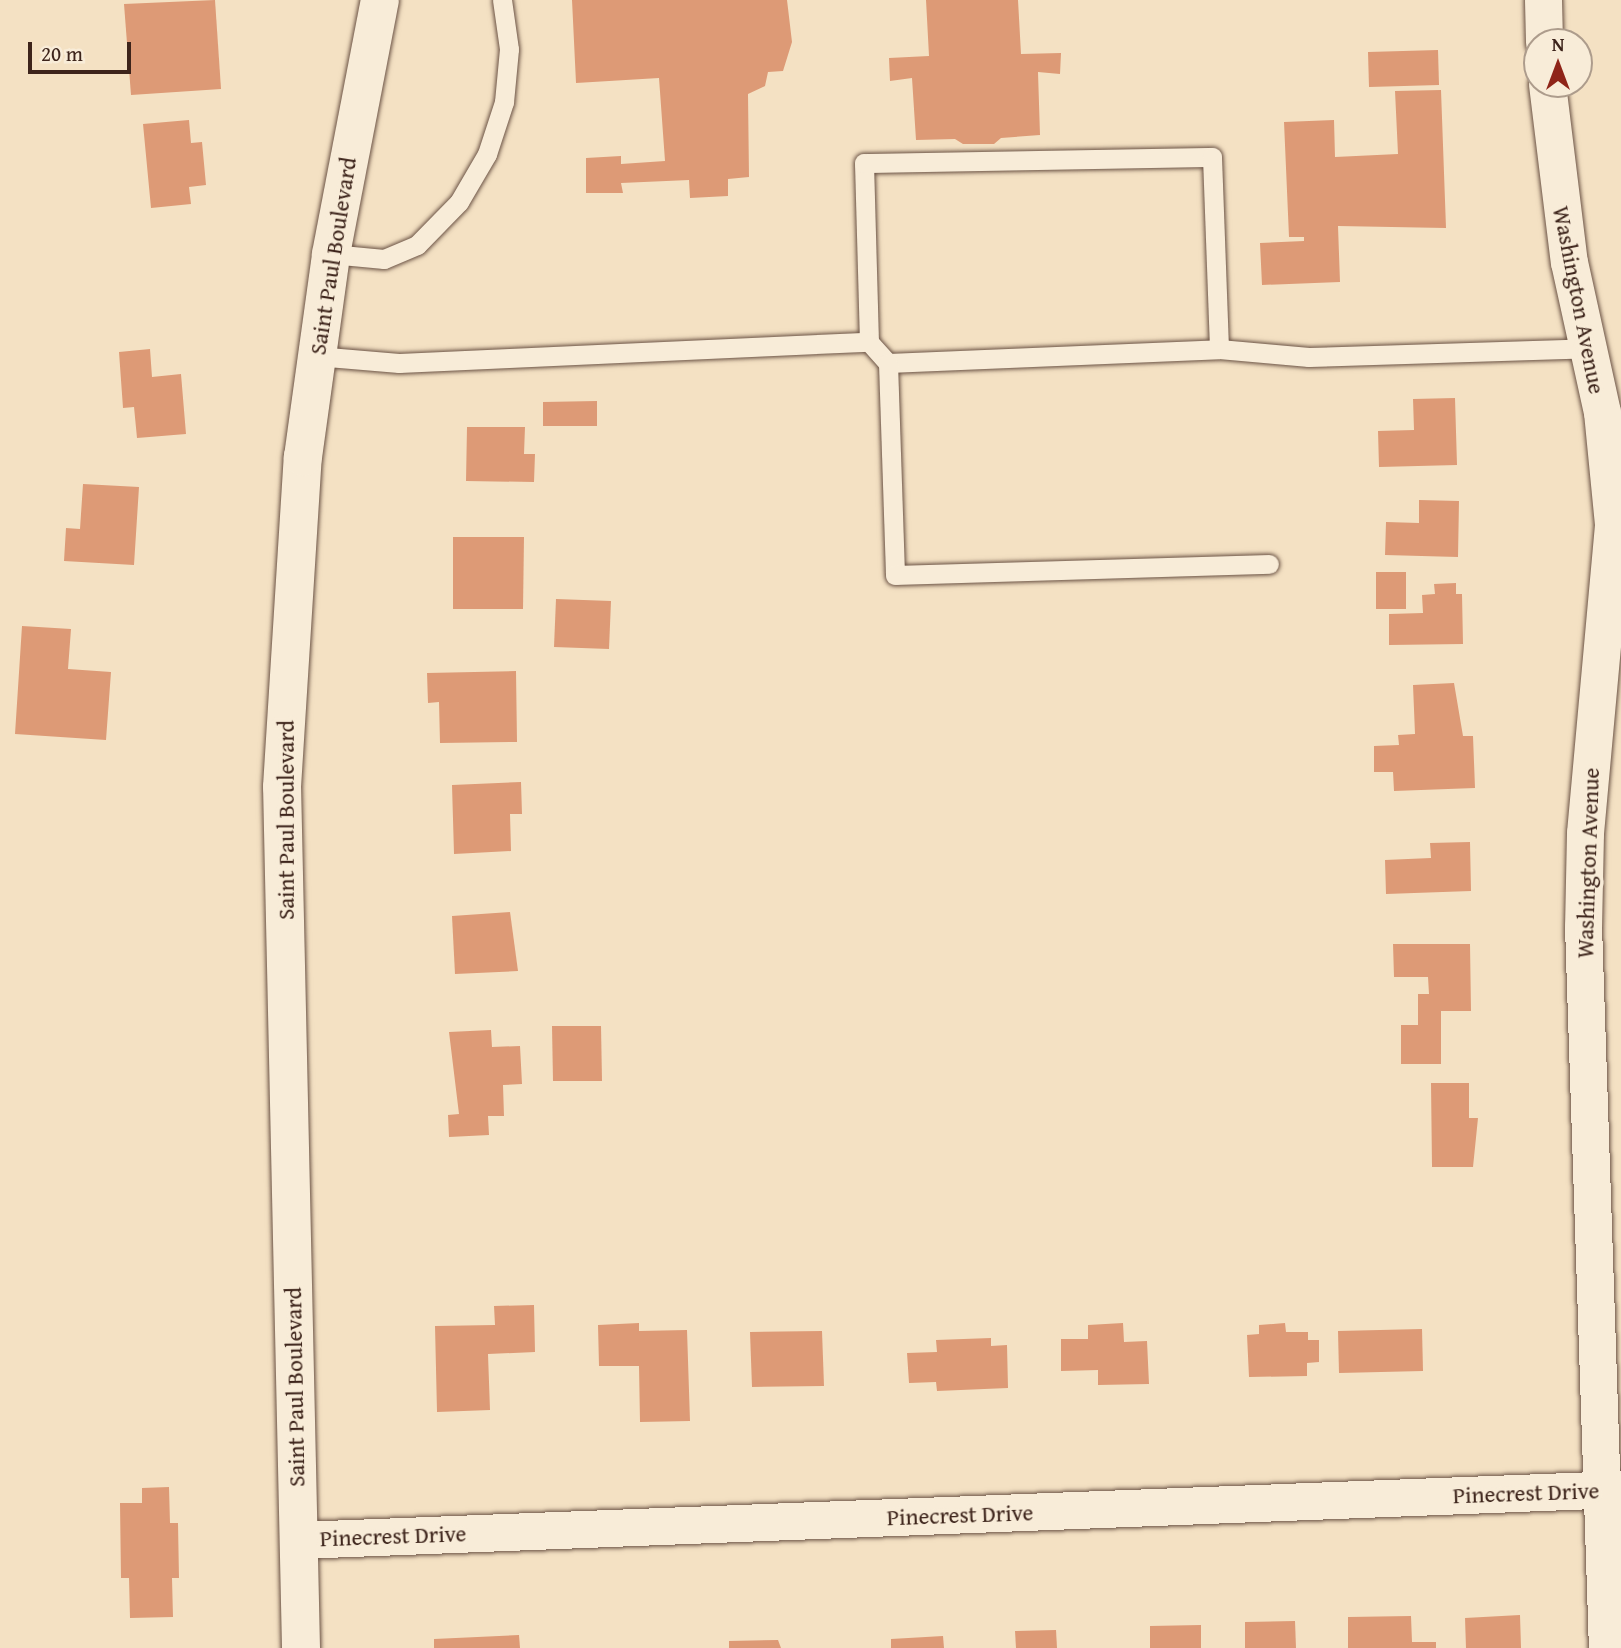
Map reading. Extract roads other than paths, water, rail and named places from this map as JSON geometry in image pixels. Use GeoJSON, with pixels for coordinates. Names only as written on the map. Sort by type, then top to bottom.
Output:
{"type":"FeatureCollection","features":[{"type":"Feature","properties":{"kind":"street","name":"Saint Paul Boulevard"},"geometry":{"type":"LineString","coordinates":[[302,1648],[282,787],[296,548],[316,356],[331,254],[380,0]]}},
{"type":"Feature","properties":{"kind":"street"},"geometry":{"type":"LineString","coordinates":[[1543,0],[1544,28]]}},
{"type":"Feature","properties":{"kind":"street","name":"Washington Avenue"},"geometry":{"type":"LineString","coordinates":[[1549,98],[1561,213],[1589,348],[1618,525],[1584,833],[1583,926],[1611,1490],[1607,1648]]}},
{"type":"Feature","properties":{"kind":"street","name":"Pinecrest Drive"},"geometry":{"type":"LineString","coordinates":[[299,1540],[1611,1490]]}},
{"type":"Feature","properties":{"kind":"lane"},"geometry":{"type":"LineString","coordinates":[[331,254],[384,259],[417,245],[460,202],[486,154],[504,102],[509,49],[502,0]]}},
{"type":"Feature","properties":{"kind":"lane"},"geometry":{"type":"LineString","coordinates":[[1219,349],[1212,157],[864,163],[869,342],[888,363],[895,575],[1269,564]]}},
{"type":"Feature","properties":{"kind":"lane"},"geometry":{"type":"LineString","coordinates":[[316,356],[399,363],[869,342]]}},
{"type":"Feature","properties":{"kind":"lane"},"geometry":{"type":"LineString","coordinates":[[888,363],[1219,349],[1309,357],[1589,348]]}}]}
